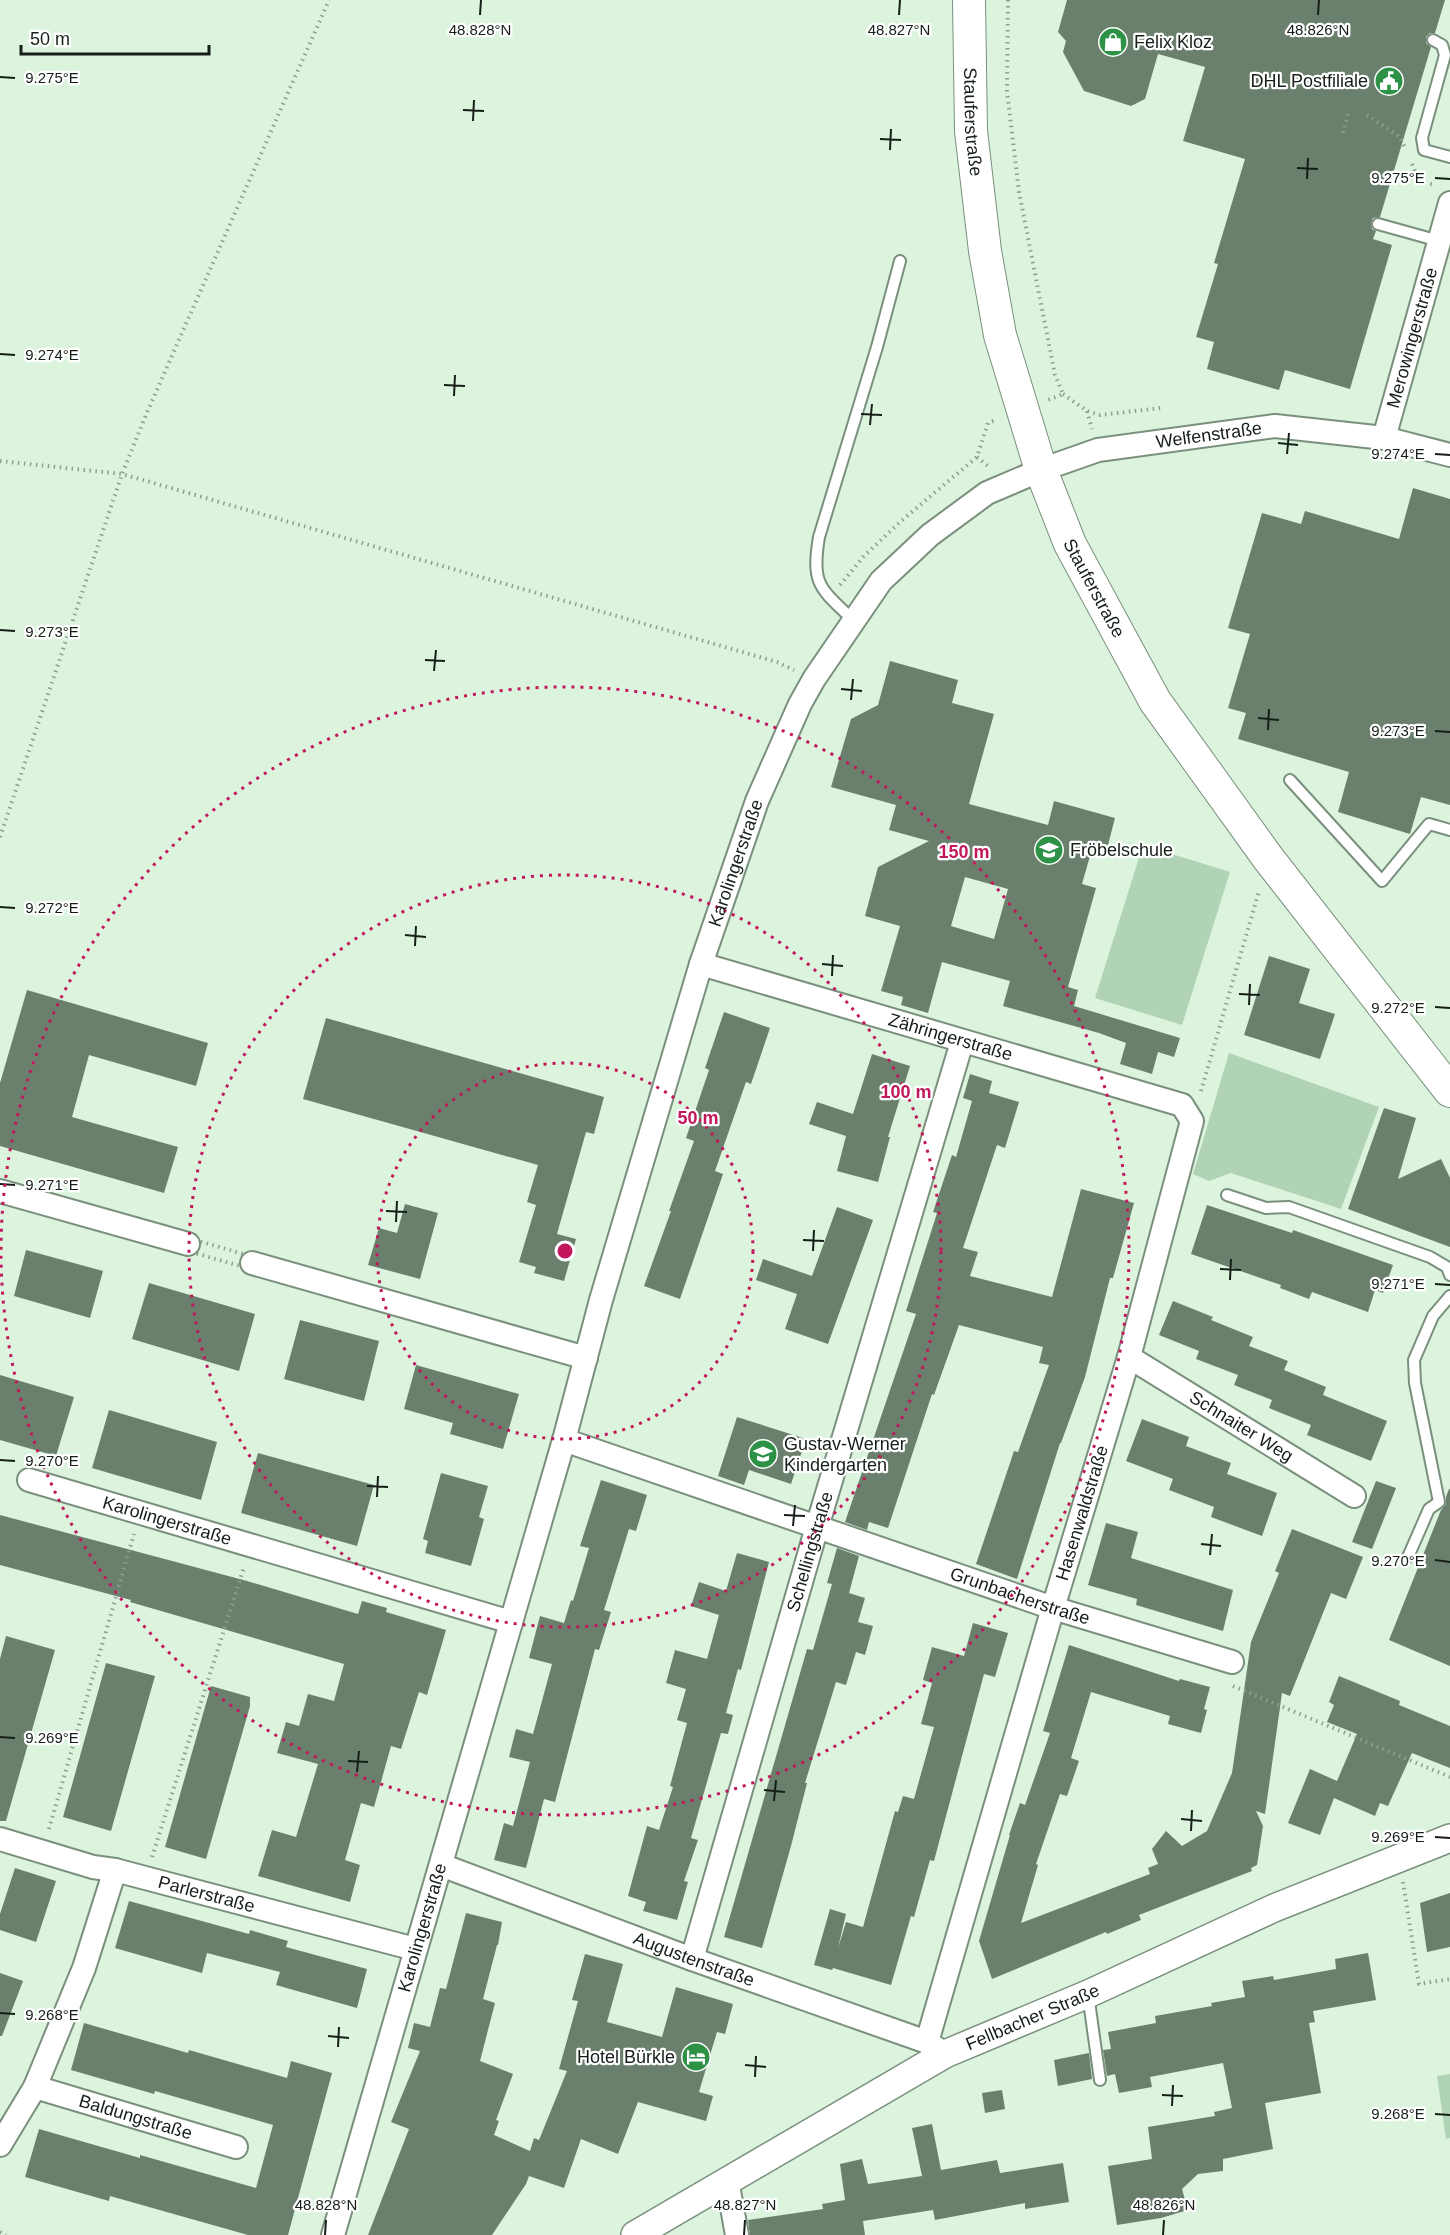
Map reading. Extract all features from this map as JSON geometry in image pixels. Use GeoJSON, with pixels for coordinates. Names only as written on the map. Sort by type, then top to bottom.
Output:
{"type":"FeatureCollection","features":[{"type":"Feature","properties":{"kind":"main road","name":"Stauferstraße"},"geometry":{"type":"LineString","coordinates":[[969,0],[970,131],[985,251],[1000,335],[1021,411],[1070,544],[1155,701],[1268,858],[1448,1090]]}},
{"type":"Feature","properties":{"kind":"street","name":"Merowingerstraße"},"geometry":{"type":"LineString","coordinates":[[1384,438],[1450,203]]}},
{"type":"Feature","properties":{"kind":"street","name":"Welfenstraße"},"geometry":{"type":"LineString","coordinates":[[1041,470],[1098,450],[1275,426],[1384,438],[1450,455]]}},
{"type":"Feature","properties":{"kind":"street","name":"Karolingerstraße"},"geometry":{"type":"LineString","coordinates":[[333,2235],[701,964],[757,801],[800,704],[814,679],[881,581],[930,535],[992,490],[1041,470]]}},
{"type":"Feature","properties":{"kind":"street","name":"Zähringerstraße"},"geometry":{"type":"LineString","coordinates":[[701,964],[1182,1106],[1192,1121]]}},
{"type":"Feature","properties":{"kind":"street","name":"Schellingstraße"},"geometry":{"type":"LineString","coordinates":[[692,1959],[817,1527],[962,1042]]}},
{"type":"Feature","properties":{"kind":"street","name":"Hasenwaldstraße"},"geometry":{"type":"LineString","coordinates":[[936,2048],[1053,1608],[1129,1357],[1192,1121]]}},
{"type":"Feature","properties":{"kind":"street"},"geometry":{"type":"LineString","coordinates":[[0,1191],[188,1244]]}},
{"type":"Feature","properties":{"kind":"street"},"geometry":{"type":"LineString","coordinates":[[252,1263],[586,1358]]}},
{"type":"Feature","properties":{"kind":"street","name":"Schnaiter Weg"},"geometry":{"type":"LineString","coordinates":[[1129,1357],[1353,1496]]}},
{"type":"Feature","properties":{"kind":"street","name":"Grunbacherstraße"},"geometry":{"type":"LineString","coordinates":[[564,1440],[1053,1608],[1232,1662]]}},
{"type":"Feature","properties":{"kind":"street","name":"Karolingerstraße"},"geometry":{"type":"LineString","coordinates":[[29,1480],[512,1622]]}},
{"type":"Feature","properties":{"kind":"street","name":"Fellbacher Straße"},"geometry":{"type":"LineString","coordinates":[[635,2235],[727,2180],[936,2048],[1088,1994],[1274,1908],[1450,1838]]}},
{"type":"Feature","properties":{"kind":"street","name":"Parlerstraße"},"geometry":{"type":"LineString","coordinates":[[0,1839],[93,1867],[116,1870],[415,1949]]}},
{"type":"Feature","properties":{"kind":"street","name":"Augustenstraße"},"geometry":{"type":"LineString","coordinates":[[441,1865],[936,2048]]}},
{"type":"Feature","properties":{"kind":"street"},"geometry":{"type":"LineString","coordinates":[[0,2145],[34,2086],[84,1968],[116,1870]]}},
{"type":"Feature","properties":{"kind":"street","name":"Baldungstraße"},"geometry":{"type":"LineString","coordinates":[[34,2086],[236,2147]]}},
{"type":"Feature","properties":{"kind":"street"},"geometry":{"type":"LineString","coordinates":[[727,2180],[737,2235]]}},
{"type":"Feature","properties":{"kind":"lane"},"geometry":{"type":"LineString","coordinates":[[1433,40],[1442,45],[1445,55],[1422,138],[1424,150],[1450,157]]}},
{"type":"Feature","properties":{"kind":"lane"},"geometry":{"type":"LineString","coordinates":[[1378,224],[1439,241]]}},
{"type":"Feature","properties":{"kind":"lane"},"geometry":{"type":"LineString","coordinates":[[853,620],[819,584],[814,564],[819,537],[900,261]]}},
{"type":"Feature","properties":{"kind":"lane"},"geometry":{"type":"LineString","coordinates":[[1290,780],[1382,881],[1429,824],[1450,830]]}},
{"type":"Feature","properties":{"kind":"lane"},"geometry":{"type":"LineString","coordinates":[[1227,1196],[1266,1208],[1289,1207],[1408,1249],[1430,1257],[1447,1267],[1450,1275]]}},
{"type":"Feature","properties":{"kind":"lane"},"geometry":{"type":"LineString","coordinates":[[1408,1557],[1429,1509],[1445,1502],[1415,1383],[1414,1360],[1433,1316],[1450,1296]]}},
{"type":"Feature","properties":{"kind":"lane"},"geometry":{"type":"LineString","coordinates":[[1088,1994],[1100,2080]]}},
{"type":"Feature","properties":{"kind":"path"},"geometry":{"type":"LineString","coordinates":[[0,837],[122,474],[329,0]]}},
{"type":"Feature","properties":{"kind":"path"},"geometry":{"type":"LineString","coordinates":[[1008,0],[1007,91],[1019,192],[1055,375],[1063,394],[1087,411],[1100,415],[1161,408]]}},
{"type":"Feature","properties":{"kind":"path"},"geometry":{"type":"LineString","coordinates":[[1343,133],[1349,110]]}},
{"type":"Feature","properties":{"kind":"path"},"geometry":{"type":"LineString","coordinates":[[830,597],[864,556],[900,522],[977,457],[988,423],[1063,394]]}},
{"type":"Feature","properties":{"kind":"path"},"geometry":{"type":"LineString","coordinates":[[0,461],[122,474],[777,662],[814,679]]}},
{"type":"Feature","properties":{"kind":"path"},"geometry":{"type":"LineString","coordinates":[[1192,1121],[1268,858]]}},
{"type":"Feature","properties":{"kind":"path"},"geometry":{"type":"LineString","coordinates":[[188,1244],[195,1240],[247,1255],[252,1263]]}},
{"type":"Feature","properties":{"kind":"path"},"geometry":{"type":"LineString","coordinates":[[43,1852],[140,1513]]}},
{"type":"Feature","properties":{"kind":"path"},"geometry":{"type":"LineString","coordinates":[[146,1878],[250,1545]]}},
{"type":"Feature","properties":{"kind":"path"},"geometry":{"type":"LineString","coordinates":[[1232,1662],[1232,1685],[1450,1777]]}},
{"type":"Feature","properties":{"kind":"path"},"geometry":{"type":"LineString","coordinates":[[1399,1858],[1419,1984],[1450,1979]]}},
{"type":"Feature","properties":{"kind":"path"},"geometry":{"type":"LineString","coordinates":[[0,2232],[6,2235]]}},
{"type":"Feature","properties":{"kind":"green space"},"geometry":{"type":"Polygon","coordinates":[[[1143,845],[1230,872],[1182,1025],[1095,998],[1143,845]]]}},
{"type":"Feature","properties":{"kind":"green space"},"geometry":{"type":"Polygon","coordinates":[[[1229,1053],[1379,1107],[1341,1209],[1231,1173],[1209,1181],[1193,1174],[1229,1053]]]}},
{"type":"Feature","properties":{"kind":"green space"},"geometry":{"type":"Polygon","coordinates":[[[1450,2074],[1450,2138],[1446,2139],[1437,2076],[1450,2074]]]}},
{"type":"Feature","properties":{"kind":"building"},"geometry":{"type":"Polygon","coordinates":[[[1067,0],[1445,0],[1435,33],[1430,33],[1426,37],[1426,43],[1431,47],[1380,217],[1373,218],[1371,223],[1372,229],[1376,231],[1373,239],[1392,245],[1350,389],[1285,370],[1279,390],[1207,369],[1214,342],[1196,337],[1218,264],[1214,263],[1245,159],[1183,141],[1205,67],[1158,54],[1145,99],[1131,106],[1084,91],[1063,52],[1066,41],[1058,32],[1067,0]]]}},
{"type":"Feature","properties":{"kind":"building"},"geometry":{"type":"Polygon","coordinates":[[[1413,488],[1450,499],[1450,805],[1421,797],[1410,834],[1338,812],[1349,772],[1238,739],[1246,713],[1228,708],[1250,634],[1228,628],[1262,513],[1301,524],[1305,511],[1399,539],[1413,488]]]}},
{"type":"Feature","properties":{"kind":"building"},"geometry":{"type":"Polygon","coordinates":[[[890,661],[958,680],[952,703],[994,714],[969,804],[1048,825],[1054,801],[1115,818],[1108,845],[1094,842],[1082,884],[1096,888],[1068,987],[1078,990],[1074,1006],[1180,1038],[1174,1057],[1158,1052],[1152,1074],[1120,1064],[1126,1043],[1003,1006],[1010,981],[942,962],[928,1013],[901,1005],[903,997],[881,991],[900,926],[865,916],[878,867],[929,841],[889,830],[896,805],[831,787],[851,719],[878,705],[890,661]],[[965,877],[951,926],[994,939],[1008,889],[965,877]]]}},
{"type":"Feature","properties":{"kind":"building"},"geometry":{"type":"Polygon","coordinates":[[[1269,956],[1310,969],[1299,1003],[1335,1014],[1320,1059],[1244,1035],[1269,956]]]}},
{"type":"Feature","properties":{"kind":"building"},"geometry":{"type":"Polygon","coordinates":[[[27,990],[208,1043],[196,1086],[89,1055],[72,1117],[178,1147],[164,1193],[0,1146],[0,1083],[27,990]]]}},
{"type":"Feature","properties":{"kind":"building"},"geometry":{"type":"Polygon","coordinates":[[[724,1012],[770,1028],[751,1084],[746,1082],[715,1171],[723,1174],[680,1299],[644,1286],[694,1141],[686,1138],[709,1070],[705,1068],[724,1012]]]}},
{"type":"Feature","properties":{"kind":"building"},"geometry":{"type":"Polygon","coordinates":[[[326,1018],[604,1097],[594,1134],[586,1132],[557,1234],[576,1239],[564,1281],[534,1273],[536,1267],[519,1262],[536,1205],[527,1202],[538,1165],[303,1099],[326,1018]]]}},
{"type":"Feature","properties":{"kind":"building"},"geometry":{"type":"Polygon","coordinates":[[[872,1054],[910,1066],[888,1137],[890,1137],[878,1182],[837,1171],[846,1136],[809,1124],[817,1102],[853,1114],[872,1054]]]}},
{"type":"Feature","properties":{"kind":"building"},"geometry":{"type":"Polygon","coordinates":[[[970,1074],[992,1081],[989,1093],[1019,1102],[1005,1148],[997,1145],[963,1248],[978,1252],[970,1276],[1052,1297],[1081,1189],[1134,1203],[1113,1278],[1110,1278],[1085,1377],[1060,1443],[1017,1579],[976,1564],[1014,1451],[1018,1452],[1049,1365],[1039,1363],[1043,1347],[959,1325],[934,1395],[932,1394],[888,1528],[869,1522],[867,1530],[845,1522],[916,1314],[906,1311],[937,1213],[933,1212],[952,1155],[956,1157],[972,1101],[963,1098],[970,1074]]]}},
{"type":"Feature","properties":{"kind":"building"},"geometry":{"type":"Polygon","coordinates":[[[1384,1108],[1416,1118],[1398,1179],[1441,1159],[1450,1178],[1450,1247],[1348,1209],[1384,1108]]]}},
{"type":"Feature","properties":{"kind":"building"},"geometry":{"type":"Polygon","coordinates":[[[405,1204],[438,1213],[420,1279],[368,1265],[379,1228],[397,1233],[405,1204]]]}},
{"type":"Feature","properties":{"kind":"building"},"geometry":{"type":"Polygon","coordinates":[[[1207,1205],[1292,1233],[1293,1230],[1393,1265],[1383,1293],[1375,1290],[1368,1312],[1312,1292],[1309,1299],[1280,1288],[1281,1285],[1191,1254],[1207,1205]]]}},
{"type":"Feature","properties":{"kind":"building"},"geometry":{"type":"Polygon","coordinates":[[[837,1207],[873,1220],[828,1344],[785,1329],[797,1294],[756,1280],[763,1259],[812,1276],[837,1207]]]}},
{"type":"Feature","properties":{"kind":"building"},"geometry":{"type":"Polygon","coordinates":[[[26,1250],[103,1271],[90,1318],[14,1296],[26,1250]]]}},
{"type":"Feature","properties":{"kind":"building"},"geometry":{"type":"Polygon","coordinates":[[[149,1283],[255,1314],[239,1371],[132,1339],[149,1283]]]}},
{"type":"Feature","properties":{"kind":"building"},"geometry":{"type":"Polygon","coordinates":[[[1173,1301],[1213,1317],[1211,1320],[1253,1337],[1249,1346],[1288,1361],[1284,1370],[1326,1387],[1323,1395],[1387,1421],[1371,1461],[1307,1435],[1311,1425],[1269,1408],[1272,1400],[1234,1385],[1238,1375],[1196,1359],[1199,1351],[1159,1335],[1173,1301]]]}},
{"type":"Feature","properties":{"kind":"building"},"geometry":{"type":"Polygon","coordinates":[[[300,1320],[379,1341],[364,1401],[284,1379],[300,1320]]]}},
{"type":"Feature","properties":{"kind":"building"},"geometry":{"type":"Polygon","coordinates":[[[416,1365],[519,1394],[503,1449],[450,1434],[453,1423],[404,1409],[416,1365]]]}},
{"type":"Feature","properties":{"kind":"building"},"geometry":{"type":"Polygon","coordinates":[[[0,1375],[74,1397],[56,1456],[0,1440],[0,1375]]]}},
{"type":"Feature","properties":{"kind":"building"},"geometry":{"type":"Polygon","coordinates":[[[109,1410],[217,1442],[201,1500],[92,1468],[109,1410]]]}},
{"type":"Feature","properties":{"kind":"building","name":"Gustav-Werner Kindergarten"},"geometry":{"type":"Polygon","coordinates":[[[737,1417],[806,1439],[791,1484],[749,1470],[744,1485],[718,1476],[737,1417]]]}},
{"type":"Feature","properties":{"kind":"building"},"geometry":{"type":"Polygon","coordinates":[[[1142,1419],[1189,1437],[1186,1446],[1231,1463],[1227,1474],[1277,1493],[1262,1536],[1211,1517],[1214,1507],[1169,1490],[1173,1479],[1126,1461],[1142,1419]]]}},
{"type":"Feature","properties":{"kind":"building"},"geometry":{"type":"Polygon","coordinates":[[[258,1453],[374,1485],[357,1546],[241,1513],[258,1453]]]}},
{"type":"Feature","properties":{"kind":"building"},"geometry":{"type":"Polygon","coordinates":[[[441,1473],[488,1486],[479,1517],[484,1519],[471,1566],[425,1553],[428,1541],[423,1539],[441,1473]]]}},
{"type":"Feature","properties":{"kind":"building"},"geometry":{"type":"Polygon","coordinates":[[[601,1480],[647,1495],[636,1531],[629,1529],[604,1610],[611,1612],[599,1650],[595,1649],[555,1802],[544,1799],[526,1868],[494,1860],[504,1823],[513,1826],[530,1762],[509,1757],[516,1729],[533,1734],[552,1664],[529,1658],[540,1616],[564,1623],[589,1548],[580,1546],[601,1480]]]}},
{"type":"Feature","properties":{"kind":"building"},"geometry":{"type":"Polygon","coordinates":[[[1376,1481],[1396,1488],[1372,1549],[1352,1542],[1376,1481]]]}},
{"type":"Feature","properties":{"kind":"building"},"geometry":{"type":"Polygon","coordinates":[[[1449,1489],[1450,1666],[1389,1640],[1441,1510],[1446,1504],[1449,1489]]]}},
{"type":"Feature","properties":{"kind":"building"},"geometry":{"type":"Polygon","coordinates":[[[0,1515],[247,1581],[358,1614],[362,1601],[387,1608],[386,1612],[446,1630],[427,1695],[419,1692],[401,1749],[391,1746],[374,1807],[361,1803],[345,1860],[360,1865],[350,1902],[258,1876],[272,1830],[296,1837],[318,1764],[277,1753],[286,1722],[299,1726],[308,1694],[334,1701],[344,1664],[130,1602],[131,1600],[0,1565],[0,1515]]]}},
{"type":"Feature","properties":{"kind":"building"},"geometry":{"type":"Polygon","coordinates":[[[1106,1523],[1138,1532],[1131,1558],[1233,1590],[1223,1631],[1136,1605],[1137,1599],[1088,1585],[1106,1523]]]}},
{"type":"Feature","properties":{"kind":"building"},"geometry":{"type":"Polygon","coordinates":[[[1292,1529],[1363,1557],[1346,1599],[1331,1593],[1290,1696],[1282,1693],[1265,1814],[1256,1811],[1263,1826],[1257,1865],[1251,1868],[1252,1871],[1139,1915],[1141,1920],[992,1979],[979,1941],[1009,1835],[1020,1803],[1025,1805],[1050,1733],[1043,1731],[1069,1645],[1179,1681],[1180,1679],[1210,1687],[1204,1709],[1207,1710],[1201,1733],[1168,1724],[1170,1716],[1091,1692],[1071,1758],[1079,1761],[1067,1796],[1060,1794],[1036,1864],[1038,1865],[1021,1923],[1150,1874],[1148,1868],[1158,1864],[1152,1849],[1166,1831],[1182,1846],[1207,1831],[1232,1773],[1251,1642],[1279,1573],[1275,1571],[1292,1529]]]}},
{"type":"Feature","properties":{"kind":"building"},"geometry":{"type":"Polygon","coordinates":[[[837,1548],[859,1556],[849,1593],[865,1598],[858,1622],[873,1626],[865,1655],[856,1652],[846,1685],[836,1682],[805,1783],[807,1783],[791,1846],[762,1948],[724,1937],[807,1649],[813,1650],[832,1584],[827,1583],[837,1548]]]}},
{"type":"Feature","properties":{"kind":"building"},"geometry":{"type":"Polygon","coordinates":[[[737,1553],[769,1562],[741,1670],[738,1669],[726,1713],[733,1715],[728,1734],[721,1733],[691,1838],[698,1840],[684,1881],[688,1882],[677,1920],[643,1911],[646,1902],[628,1896],[647,1826],[659,1830],[673,1787],[670,1786],[687,1723],[677,1720],[686,1689],[666,1683],[675,1650],[707,1659],[719,1615],[691,1606],[699,1582],[726,1591],[737,1553]]]}},
{"type":"Feature","properties":{"kind":"building"},"geometry":{"type":"Polygon","coordinates":[[[973,1623],[1008,1633],[995,1677],[984,1674],[934,1861],[930,1860],[891,1985],[833,1968],[832,1970],[814,1965],[830,1909],[846,1914],[838,1948],[846,1922],[863,1927],[895,1811],[898,1812],[903,1796],[914,1799],[934,1727],[921,1724],[932,1683],[923,1680],[932,1647],[964,1656],[973,1623]]]}},
{"type":"Feature","properties":{"kind":"building"},"geometry":{"type":"Polygon","coordinates":[[[6,1636],[55,1650],[6,1821],[0,1821],[0,1659],[6,1636]]]}},
{"type":"Feature","properties":{"kind":"building"},"geometry":{"type":"Polygon","coordinates":[[[106,1663],[155,1676],[111,1831],[63,1817],[106,1663]]]}},
{"type":"Feature","properties":{"kind":"building"},"geometry":{"type":"Polygon","coordinates":[[[1339,1676],[1400,1701],[1399,1705],[1450,1726],[1450,1768],[1412,1753],[1388,1806],[1380,1803],[1375,1816],[1334,1798],[1320,1835],[1288,1823],[1310,1769],[1337,1781],[1357,1734],[1327,1722],[1334,1705],[1329,1702],[1339,1676]]]}},
{"type":"Feature","properties":{"kind":"building"},"geometry":{"type":"Polygon","coordinates":[[[211,1686],[250,1697],[250,1706],[206,1859],[165,1847],[211,1686]]]}},
{"type":"Feature","properties":{"kind":"building"},"geometry":{"type":"Polygon","coordinates":[[[15,1868],[56,1881],[36,1942],[0,1930],[0,1914],[15,1868]]]}},
{"type":"Feature","properties":{"kind":"building"},"geometry":{"type":"Polygon","coordinates":[[[1450,1893],[1450,1947],[1427,1952],[1420,1903],[1450,1893]]]}},
{"type":"Feature","properties":{"kind":"building"},"geometry":{"type":"Polygon","coordinates":[[[129,1901],[249,1934],[250,1930],[288,1941],[286,1947],[367,1969],[357,2008],[276,1985],[280,1972],[207,1953],[202,1973],[115,1948],[129,1901]]]}},
{"type":"Feature","properties":{"kind":"building"},"geometry":{"type":"Polygon","coordinates":[[[466,1913],[502,1922],[483,1999],[495,2003],[480,2061],[513,2074],[496,2120],[499,2121],[494,2135],[530,2151],[534,2138],[539,2140],[567,2071],[559,2069],[578,2001],[572,2000],[585,1954],[623,1964],[607,2022],[662,2037],[676,1987],[733,2004],[725,2034],[717,2032],[699,2092],[713,2096],[706,2121],[638,2102],[618,2154],[581,2139],[564,2188],[529,2176],[492,2235],[368,2235],[409,2129],[391,2122],[420,2051],[408,2048],[414,2023],[430,2027],[440,1988],[446,1989],[466,1913]]]}},
{"type":"Feature","properties":{"kind":"building"},"geometry":{"type":"Polygon","coordinates":[[[1368,1953],[1376,2000],[1313,2011],[1315,2022],[1309,2023],[1321,2093],[1265,2103],[1273,2149],[1223,2159],[1223,2171],[1198,2174],[1182,2189],[1188,2210],[1161,2218],[1117,2225],[1108,2166],[1152,2159],[1148,2127],[1215,2116],[1214,2112],[1232,2108],[1223,2063],[1150,2077],[1152,2087],[1119,2093],[1115,2074],[1107,2076],[1103,2050],[1111,2049],[1108,2032],[1156,2023],[1155,2016],[1212,2006],[1211,2003],[1245,1997],[1242,1981],[1273,1976],[1274,1980],[1336,1969],[1335,1959],[1368,1953]]]}},
{"type":"Feature","properties":{"kind":"building"},"geometry":{"type":"Polygon","coordinates":[[[0,1973],[23,1981],[2,2036],[0,2036],[0,1973]]]}},
{"type":"Feature","properties":{"kind":"building"},"geometry":{"type":"Polygon","coordinates":[[[84,2023],[287,2078],[291,2061],[332,2073],[288,2235],[248,2235],[110,2196],[109,2201],[25,2177],[39,2129],[256,2188],[273,2125],[155,2091],[154,2094],[71,2070],[84,2023]]]}},
{"type":"Feature","properties":{"kind":"building"},"geometry":{"type":"Polygon","coordinates":[[[1089,2053],[1092,2079],[1058,2086],[1054,2060],[1089,2053]]]}},
{"type":"Feature","properties":{"kind":"building"},"geometry":{"type":"Polygon","coordinates":[[[1002,2090],[1005,2109],[985,2113],[982,2093],[1002,2090]]]}},
{"type":"Feature","properties":{"kind":"building"},"geometry":{"type":"Polygon","coordinates":[[[932,2124],[941,2170],[997,2160],[1000,2173],[1063,2163],[1069,2202],[1025,2209],[1025,2203],[935,2220],[933,2210],[863,2221],[865,2235],[750,2235],[748,2220],[823,2209],[822,2204],[845,2200],[840,2164],[862,2159],[868,2184],[922,2176],[912,2128],[932,2124]]]}},
{"type":"Feature","properties":{"kind":"place","name":"Felix Kloz"},"geometry":{"type":"Point","coordinates":[1113,42]}},
{"type":"Feature","properties":{"kind":"place","name":"DHL Postfiliale"},"geometry":{"type":"Point","coordinates":[1389,81]}},
{"type":"Feature","properties":{"kind":"place","name":"Fröbelschule"},"geometry":{"type":"Point","coordinates":[1049,850]}},
{"type":"Feature","properties":{"kind":"place","name":"Gustav-Werner Kindergarten"},"geometry":{"type":"Point","coordinates":[763,1454]}},
{"type":"Feature","properties":{"kind":"place","name":"Hotel Bürkle"},"geometry":{"type":"Point","coordinates":[696,2057]}}]}
